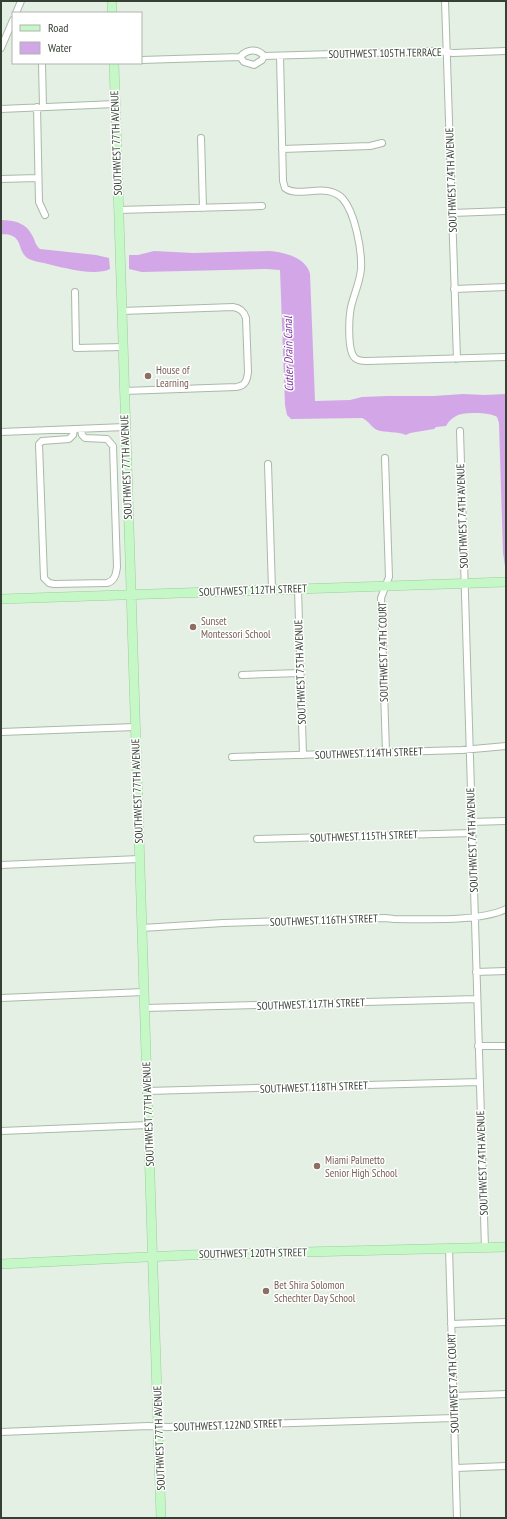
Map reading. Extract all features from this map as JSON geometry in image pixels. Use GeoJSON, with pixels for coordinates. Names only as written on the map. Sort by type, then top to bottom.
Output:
{"type":"FeatureCollection","features":[{"type":"Feature","properties":{"kind":"street"},"geometry":{"type":"LineString","coordinates":[[16,12],[21,1]]}},
{"type":"Feature","properties":{"kind":"street"},"geometry":{"type":"LineString","coordinates":[[112,1],[112,12]]}},
{"type":"Feature","properties":{"kind":"street","name":"SOUTHWEST 74TH AVENUE"},"geometry":{"type":"LineString","coordinates":[[445,1],[457,359]]}},
{"type":"Feature","properties":{"kind":"street"},"geometry":{"type":"LineString","coordinates":[[1,48],[12,22]]}},
{"type":"Feature","properties":{"kind":"street","name":"SOUTHWEST 105TH TERRACE"},"geometry":{"type":"LineString","coordinates":[[142,60],[240,57],[243,53],[254,50],[258,51],[264,56],[506,51]]}},
{"type":"Feature","properties":{"kind":"street","name":"SOUTHWEST 105TH TERRACE"},"geometry":{"type":"LineString","coordinates":[[240,57],[244,62],[254,65],[262,60],[264,56]]}},
{"type":"Feature","properties":{"kind":"street"},"geometry":{"type":"LineString","coordinates":[[280,56],[283,180],[286,190],[292,192],[324,191],[336,193],[348,206],[358,237],[361,252],[361,270],[351,307],[350,318],[350,348],[353,356],[357,360],[367,361],[506,357]]}},
{"type":"Feature","properties":{"kind":"street"},"geometry":{"type":"LineString","coordinates":[[42,64],[38,178],[39,202],[45,215]]}},
{"type":"Feature","properties":{"kind":"street","name":"SOUTHWEST 77TH AVENUE"},"geometry":{"type":"LineString","coordinates":[[114,64],[130,594],[162,1518]]}},
{"type":"Feature","properties":{"kind":"street"},"geometry":{"type":"LineString","coordinates":[[1,109],[115,104]]}},
{"type":"Feature","properties":{"kind":"street"},"geometry":{"type":"LineString","coordinates":[[200,138],[203,208]]}},
{"type":"Feature","properties":{"kind":"street"},"geometry":{"type":"LineString","coordinates":[[282,148],[370,146],[382,143]]}},
{"type":"Feature","properties":{"kind":"street"},"geometry":{"type":"LineString","coordinates":[[1,179],[38,178]]}},
{"type":"Feature","properties":{"kind":"street"},"geometry":{"type":"LineString","coordinates":[[118,210],[262,206]]}},
{"type":"Feature","properties":{"kind":"street"},"geometry":{"type":"LineString","coordinates":[[452,213],[506,211]]}},
{"type":"Feature","properties":{"kind":"street"},"geometry":{"type":"LineString","coordinates":[[454,289],[506,287]]}},
{"type":"Feature","properties":{"kind":"street"},"geometry":{"type":"LineString","coordinates":[[75,292],[76,348],[123,347]]}},
{"type":"Feature","properties":{"kind":"street"},"geometry":{"type":"LineString","coordinates":[[122,311],[239,309],[243,312],[246,320],[248,372],[244,383],[236,387],[124,391]]}},
{"type":"Feature","properties":{"kind":"street"},"geometry":{"type":"LineString","coordinates":[[1,432],[125,428]]}},
{"type":"Feature","properties":{"kind":"street"},"geometry":{"type":"LineString","coordinates":[[78,429],[82,435],[87,438],[107,439],[113,446],[117,567],[115,577],[108,583],[54,584],[48,583],[44,578],[39,446],[42,441],[69,439],[78,429]]}},
{"type":"Feature","properties":{"kind":"street"},"geometry":{"type":"LineString","coordinates":[[53,440],[55,430]]}},
{"type":"Feature","properties":{"kind":"street","name":"SOUTHWEST 74TH AVENUE"},"geometry":{"type":"LineString","coordinates":[[460,432],[485,1248]]}},
{"type":"Feature","properties":{"kind":"street","name":"SOUTHWEST 74TH COURT"},"geometry":{"type":"LineString","coordinates":[[386,458],[389,578],[381,598],[386,752]]}},
{"type":"Feature","properties":{"kind":"street"},"geometry":{"type":"LineString","coordinates":[[268,464],[272,589]]}},
{"type":"Feature","properties":{"kind":"street","name":"SOUTHWEST 112TH STREET"},"geometry":{"type":"LineString","coordinates":[[1,599],[506,582]]}},
{"type":"Feature","properties":{"kind":"street","name":"SOUTHWEST 75TH AVENUE"},"geometry":{"type":"LineString","coordinates":[[298,589],[303,755]]}},
{"type":"Feature","properties":{"kind":"street"},"geometry":{"type":"LineString","coordinates":[[242,675],[300,673]]}},
{"type":"Feature","properties":{"kind":"street"},"geometry":{"type":"LineString","coordinates":[[1,732],[135,727]]}},
{"type":"Feature","properties":{"kind":"street","name":"SOUTHWEST 114TH STREET"},"geometry":{"type":"LineString","coordinates":[[232,757],[469,749],[506,746]]}},
{"type":"Feature","properties":{"kind":"street"},"geometry":{"type":"LineString","coordinates":[[471,822],[506,821]]}},
{"type":"Feature","properties":{"kind":"street","name":"SOUTHWEST 115TH STREET"},"geometry":{"type":"LineString","coordinates":[[257,839],[472,833]]}},
{"type":"Feature","properties":{"kind":"street"},"geometry":{"type":"LineString","coordinates":[[1,865],[140,859]]}},
{"type":"Feature","properties":{"kind":"street","name":"SOUTHWEST 116TH STREET"},"geometry":{"type":"LineString","coordinates":[[142,928],[230,923],[475,916],[498,913],[506,909]]}},
{"type":"Feature","properties":{"kind":"street"},"geometry":{"type":"LineString","coordinates":[[476,972],[506,971]]}},
{"type":"Feature","properties":{"kind":"street"},"geometry":{"type":"LineString","coordinates":[[1,998],[144,992]]}},
{"type":"Feature","properties":{"kind":"street","name":"SOUTHWEST 117TH STREET"},"geometry":{"type":"LineString","coordinates":[[145,1008],[477,999]]}},
{"type":"Feature","properties":{"kind":"street"},"geometry":{"type":"LineString","coordinates":[[478,1046],[506,1046]]}},
{"type":"Feature","properties":{"kind":"street","name":"SOUTHWEST 118TH STREET"},"geometry":{"type":"LineString","coordinates":[[147,1091],[480,1082]]}},
{"type":"Feature","properties":{"kind":"street"},"geometry":{"type":"LineString","coordinates":[[1,1131],[148,1125]]}},
{"type":"Feature","properties":{"kind":"street","name":"SOUTHWEST 120TH STREET"},"geometry":{"type":"LineString","coordinates":[[1,1264],[153,1256],[506,1247]]}},
{"type":"Feature","properties":{"kind":"street","name":"SOUTHWEST 74TH COURT"},"geometry":{"type":"LineString","coordinates":[[449,1248],[457,1518]]}},
{"type":"Feature","properties":{"kind":"street"},"geometry":{"type":"LineString","coordinates":[[451,1324],[506,1322]]}},
{"type":"Feature","properties":{"kind":"street"},"geometry":{"type":"LineString","coordinates":[[454,1396],[506,1394]]}},
{"type":"Feature","properties":{"kind":"street","name":"SOUTHWEST 122ND STREET"},"geometry":{"type":"LineString","coordinates":[[1,1432],[454,1418]]}},
{"type":"Feature","properties":{"kind":"street"},"geometry":{"type":"LineString","coordinates":[[456,1468],[506,1466]]}},
{"type":"Feature","properties":{"kind":"water"},"geometry":{"type":"Polygon","coordinates":[[[1,220],[23,225],[29,231],[40,249],[96,255],[109,258],[110,269],[87,272],[68,269],[29,259],[22,252],[17,240],[14,237],[1,234],[1,220]]]}},
{"type":"Feature","properties":{"kind":"water","name":"Cutler Drain Canal"},"geometry":{"type":"Polygon","coordinates":[[[154,251],[193,253],[269,251],[288,254],[300,260],[308,268],[310,274],[315,401],[350,400],[362,397],[388,396],[506,394],[506,573],[503,553],[499,423],[497,417],[484,413],[462,414],[452,418],[446,426],[436,427],[434,429],[406,435],[377,430],[362,418],[291,419],[287,415],[285,405],[280,270],[266,269],[142,272],[129,269],[129,255],[138,255],[154,251]]]}},
{"type":"Feature","properties":{"kind":"place","name":"House of Learning"},"geometry":{"type":"Point","coordinates":[148,376]}},
{"type":"Feature","properties":{"kind":"place","name":"Sunset Montessori School"},"geometry":{"type":"Point","coordinates":[193,627]}},
{"type":"Feature","properties":{"kind":"place","name":"Miami Palmetto Senior High School"},"geometry":{"type":"Point","coordinates":[317,1166]}},
{"type":"Feature","properties":{"kind":"place","name":"Bet Shira Solomon Schechter Day School"},"geometry":{"type":"Point","coordinates":[266,1291]}}]}
